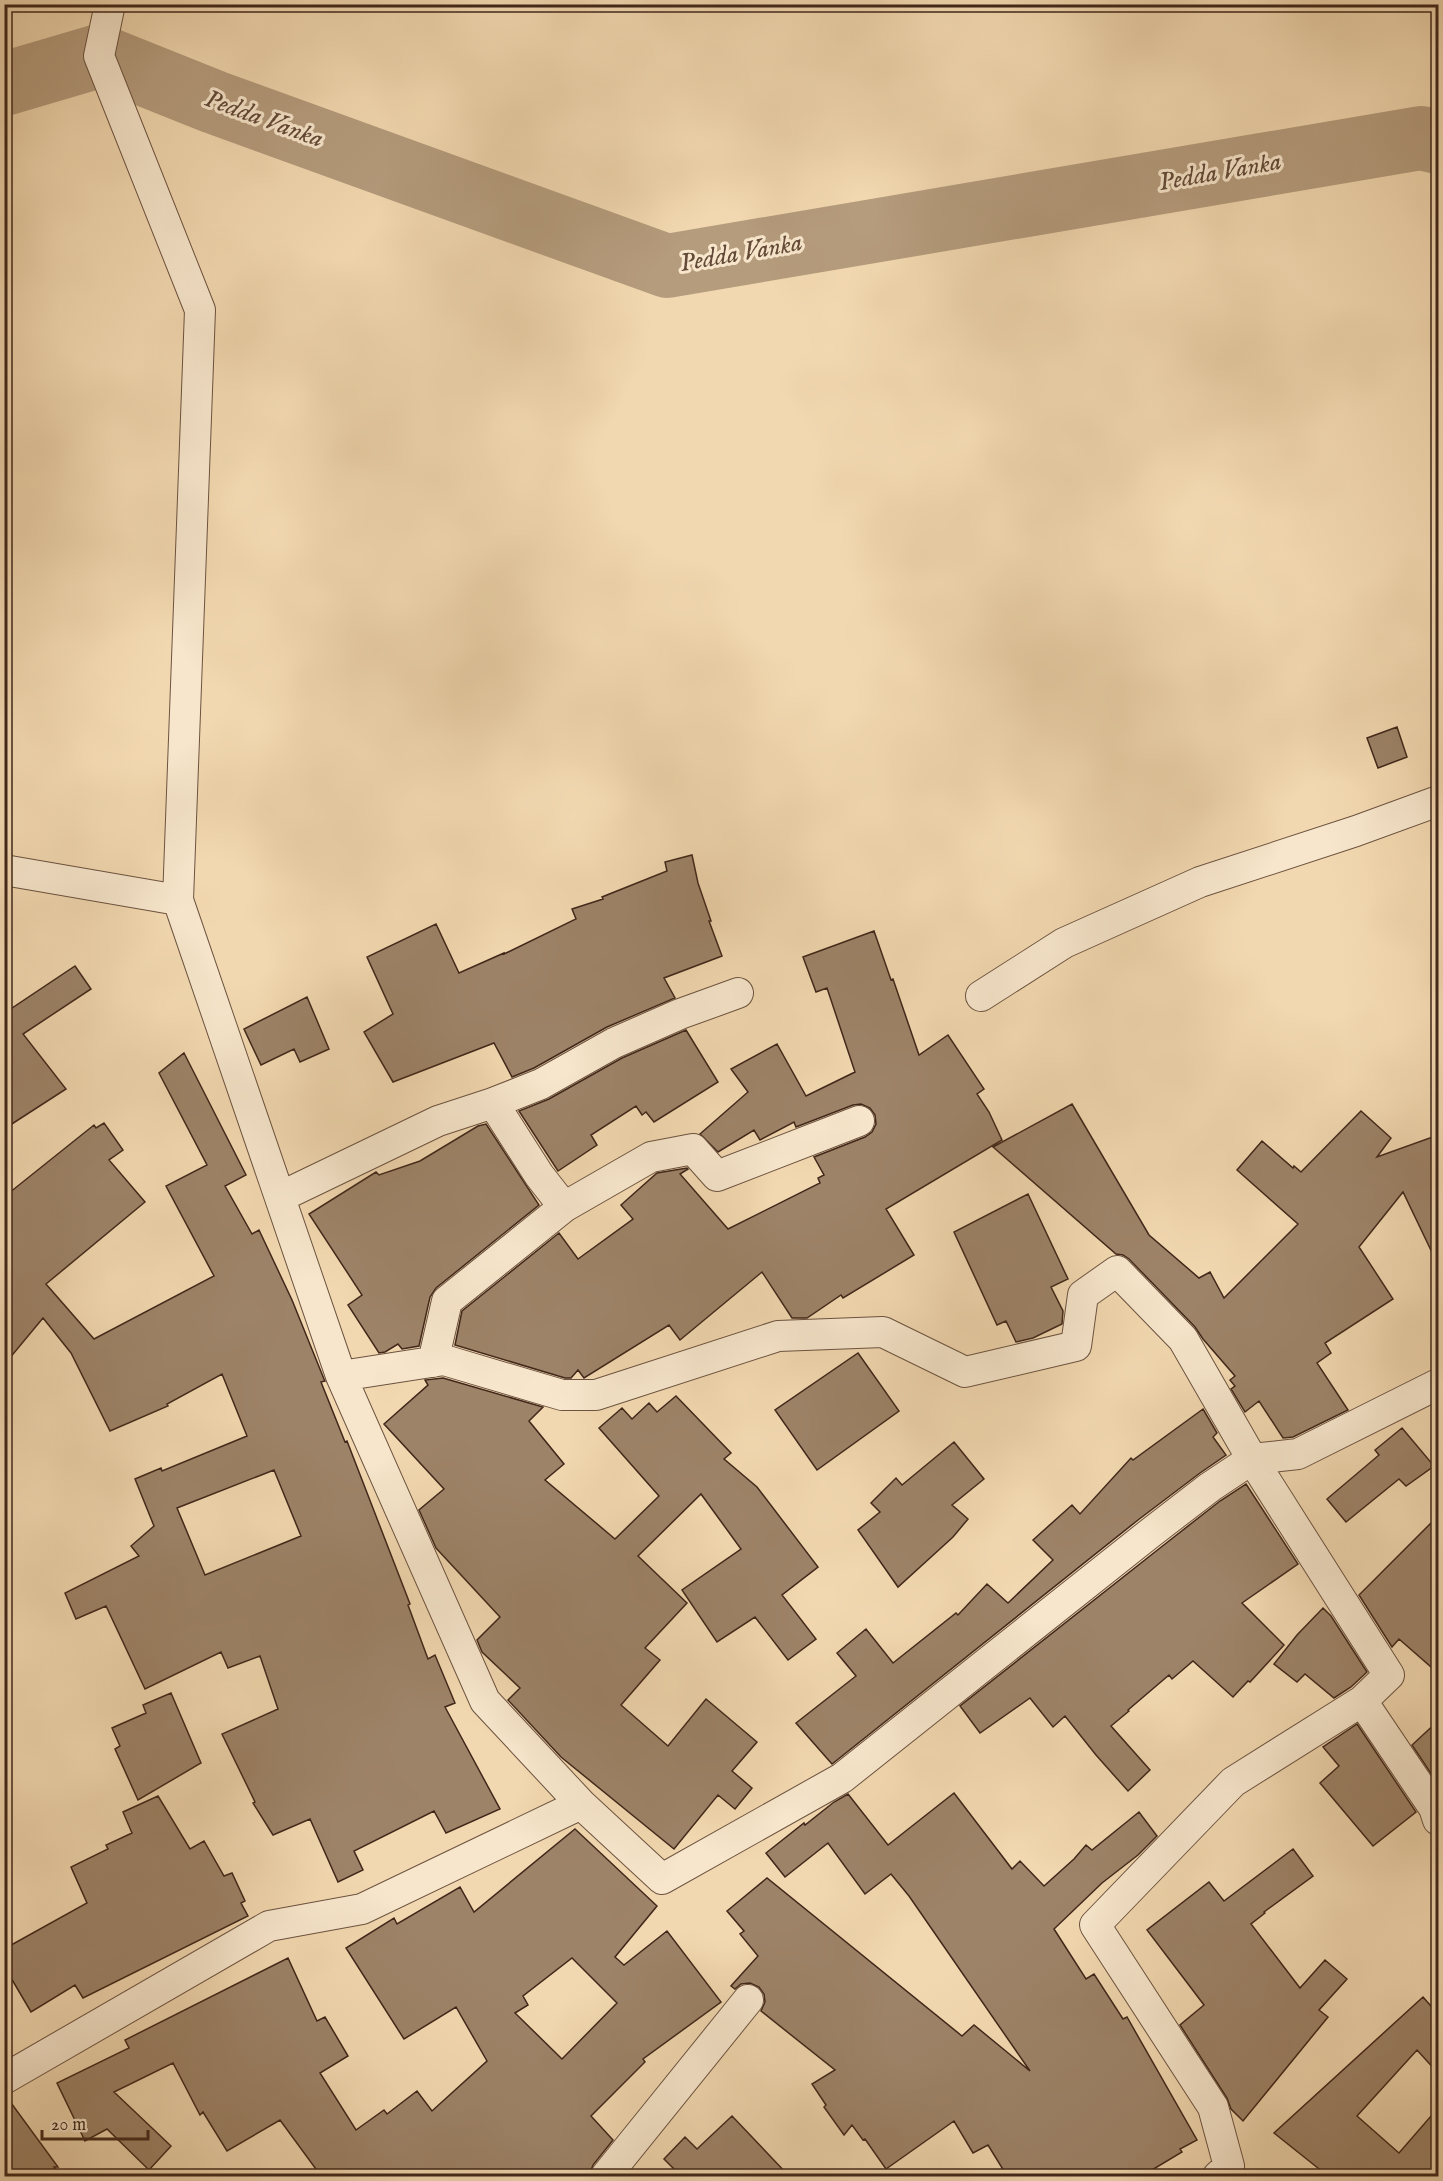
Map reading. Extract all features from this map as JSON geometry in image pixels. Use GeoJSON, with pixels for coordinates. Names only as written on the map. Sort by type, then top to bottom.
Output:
{"type":"FeatureCollection","features":[{"type":"Feature","properties":{"kind":"street"},"geometry":{"type":"LineString","coordinates":[[110,4],[99,56],[200,310],[178,900],[341,1376],[485,1701],[581,1804],[662,1879],[842,1778],[1149,1534],[1252,1458],[1298,1454],[1438,1384]]}},
{"type":"Feature","properties":{"kind":"street"},"geometry":{"type":"LineString","coordinates":[[981,996],[1064,943],[1200,882],[1438,801]]}},
{"type":"Feature","properties":{"kind":"street"},"geometry":{"type":"LineString","coordinates":[[4,870],[178,900]]}},
{"type":"Feature","properties":{"kind":"street"},"geometry":{"type":"LineString","coordinates":[[280,1197],[438,1121],[541,1084],[614,1043],[671,1018],[738,993]]}},
{"type":"Feature","properties":{"kind":"street"},"geometry":{"type":"LineString","coordinates":[[493,1103],[538,1175],[564,1207]]}},
{"type":"Feature","properties":{"kind":"street"},"geometry":{"type":"LineString","coordinates":[[433,1362],[447,1301],[564,1207],[651,1157],[693,1149],[717,1176],[860,1120]]}},
{"type":"Feature","properties":{"kind":"street"},"geometry":{"type":"LineString","coordinates":[[341,1376],[444,1360],[562,1395],[596,1395],[778,1336],[883,1332],[965,1372],[1076,1346],[1083,1295],[1117,1271],[1183,1339],[1252,1458],[1389,1675],[1362,1701],[1233,1782],[1095,1924],[1214,2107],[1229,2166],[1218,2176]]}},
{"type":"Feature","properties":{"kind":"street"},"geometry":{"type":"LineString","coordinates":[[1362,1701],[1434,1808],[1438,1820]]}},
{"type":"Feature","properties":{"kind":"street"},"geometry":{"type":"LineString","coordinates":[[4,2079],[269,1926],[362,1909],[581,1804]]}},
{"type":"Feature","properties":{"kind":"street"},"geometry":{"type":"LineString","coordinates":[[606,2176],[748,2000]]}},
{"type":"Feature","properties":{"kind":"building"},"geometry":{"type":"Polygon","coordinates":[[[1397,727],[1407,757],[1378,768],[1367,738],[1397,727]]]}},
{"type":"Feature","properties":{"kind":"building"},"geometry":{"type":"Polygon","coordinates":[[[692,855],[698,883],[711,921],[709,921],[722,956],[664,978],[675,998],[607,1027],[534,1068],[512,1077],[494,1043],[393,1082],[364,1032],[393,1014],[367,957],[436,924],[459,973],[576,919],[572,909],[603,899],[602,897],[667,871],[665,862],[692,855]]]}},
{"type":"Feature","properties":{"kind":"building"},"geometry":{"type":"Polygon","coordinates":[[[874,931],[919,1055],[948,1035],[984,1089],[977,1094],[989,1112],[1002,1140],[886,1209],[914,1255],[843,1298],[841,1295],[807,1318],[792,1318],[762,1272],[680,1340],[669,1325],[584,1378],[578,1370],[571,1378],[565,1378],[455,1345],[462,1311],[559,1233],[578,1259],[633,1219],[621,1205],[657,1173],[687,1168],[680,1174],[728,1229],[820,1183],[818,1178],[824,1175],[814,1157],[865,1137],[872,1132],[876,1124],[875,1115],[870,1108],[861,1104],[796,1127],[794,1122],[760,1140],[754,1130],[718,1152],[700,1134],[748,1092],[731,1069],[777,1044],[806,1096],[855,1072],[827,988],[816,992],[803,957],[874,931]]]}},
{"type":"Feature","properties":{"kind":"building"},"geometry":{"type":"Polygon","coordinates":[[[75,966],[91,989],[23,1034],[66,1089],[4,1129],[4,1010],[6,1012],[75,966]]]}},
{"type":"Feature","properties":{"kind":"building"},"geometry":{"type":"Polygon","coordinates":[[[307,997],[329,1049],[300,1062],[294,1049],[261,1065],[244,1029],[307,997]]]}},
{"type":"Feature","properties":{"kind":"building"},"geometry":{"type":"Polygon","coordinates":[[[686,1030],[718,1082],[654,1122],[646,1112],[642,1115],[636,1106],[591,1135],[597,1145],[558,1171],[519,1111],[549,1099],[622,1058],[686,1030]]]}},
{"type":"Feature","properties":{"kind":"building"},"geometry":{"type":"Polygon","coordinates":[[[184,1053],[246,1175],[225,1186],[252,1234],[259,1230],[292,1300],[325,1381],[321,1382],[345,1442],[347,1441],[410,1604],[408,1605],[428,1659],[435,1655],[455,1703],[445,1707],[500,1809],[446,1833],[434,1811],[354,1851],[363,1870],[338,1882],[310,1819],[273,1835],[253,1803],[255,1802],[222,1734],[278,1709],[260,1656],[228,1668],[221,1652],[145,1689],[106,1606],[76,1619],[65,1593],[139,1556],[131,1546],[154,1526],[135,1479],[161,1468],[162,1471],[247,1436],[222,1374],[167,1404],[168,1406],[110,1431],[71,1353],[43,1318],[4,1365],[4,1197],[94,1125],[96,1128],[104,1123],[123,1150],[109,1160],[145,1202],[46,1284],[94,1339],[214,1276],[166,1186],[207,1165],[159,1073],[184,1053]],[[274,1470],[177,1508],[205,1575],[301,1536],[274,1470]]]}},
{"type":"Feature","properties":{"kind":"building"},"geometry":{"type":"Polygon","coordinates":[[[1072,1104],[1149,1235],[1199,1278],[1210,1272],[1224,1298],[1298,1224],[1237,1170],[1262,1141],[1293,1168],[1294,1166],[1301,1172],[1361,1111],[1391,1138],[1377,1157],[1438,1135],[1438,1265],[1403,1192],[1359,1247],[1393,1299],[1325,1343],[1331,1353],[1317,1363],[1348,1410],[1293,1437],[1283,1438],[1259,1401],[1245,1412],[1231,1389],[1235,1386],[1230,1380],[1235,1376],[1195,1327],[1129,1259],[1116,1254],[993,1147],[1072,1104]]]}},
{"type":"Feature","properties":{"kind":"building"},"geometry":{"type":"Polygon","coordinates":[[[486,1124],[539,1205],[436,1288],[430,1297],[419,1346],[402,1349],[398,1344],[379,1353],[348,1305],[362,1295],[309,1214],[376,1172],[379,1175],[420,1161],[478,1126],[486,1124]]]}},
{"type":"Feature","properties":{"kind":"building"},"geometry":{"type":"Polygon","coordinates":[[[1028,1194],[1068,1279],[1051,1287],[1063,1311],[1062,1324],[1033,1338],[1016,1342],[1006,1321],[997,1325],[954,1232],[1028,1194]]]}},
{"type":"Feature","properties":{"kind":"building"},"geometry":{"type":"Polygon","coordinates":[[[858,1353],[899,1411],[817,1470],[775,1410],[858,1353]]]}},
{"type":"Feature","properties":{"kind":"building"},"geometry":{"type":"Polygon","coordinates":[[[443,1378],[543,1407],[529,1421],[564,1464],[545,1480],[615,1539],[659,1496],[599,1428],[622,1408],[632,1419],[649,1403],[657,1412],[676,1396],[731,1453],[724,1459],[757,1487],[818,1567],[782,1595],[816,1639],[788,1660],[755,1617],[717,1642],[682,1590],[741,1549],[701,1494],[638,1556],[687,1603],[645,1648],[660,1660],[621,1705],[668,1746],[706,1699],[757,1742],[732,1771],[752,1788],[735,1809],[718,1795],[674,1849],[561,1757],[508,1700],[520,1688],[482,1652],[477,1640],[500,1617],[436,1548],[419,1510],[444,1489],[384,1424],[428,1385],[425,1380],[443,1378]]]}},
{"type":"Feature","properties":{"kind":"building"},"geometry":{"type":"Polygon","coordinates":[[[1203,1409],[1217,1433],[1213,1437],[1226,1455],[1138,1520],[832,1764],[796,1723],[856,1676],[837,1653],[866,1629],[893,1663],[956,1613],[958,1615],[987,1584],[1008,1603],[1053,1560],[1033,1540],[1072,1505],[1080,1514],[1131,1458],[1133,1460],[1203,1409]]]}},
{"type":"Feature","properties":{"kind":"building"},"geometry":{"type":"Polygon","coordinates":[[[1402,1428],[1434,1466],[1406,1486],[1399,1479],[1346,1522],[1327,1499],[1379,1455],[1375,1450],[1402,1428]]]}},
{"type":"Feature","properties":{"kind":"building"},"geometry":{"type":"Polygon","coordinates":[[[954,1442],[984,1479],[952,1505],[968,1519],[953,1537],[898,1587],[858,1530],[880,1512],[871,1503],[896,1478],[902,1485],[954,1442]]]}},
{"type":"Feature","properties":{"kind":"building"},"geometry":{"type":"Polygon","coordinates":[[[1246,1484],[1298,1564],[1242,1603],[1284,1645],[1250,1682],[1248,1681],[1233,1697],[1193,1661],[1172,1679],[1169,1675],[1128,1710],[1111,1726],[1150,1770],[1128,1791],[1065,1716],[1053,1727],[1030,1698],[980,1733],[960,1706],[1220,1501],[1246,1484]]]}},
{"type":"Feature","properties":{"kind":"building"},"geometry":{"type":"Polygon","coordinates":[[[1438,1516],[1438,1673],[1399,1639],[1392,1647],[1359,1595],[1438,1516]]]}},
{"type":"Feature","properties":{"kind":"building"},"geometry":{"type":"Polygon","coordinates":[[[1323,1608],[1331,1616],[1367,1672],[1351,1687],[1334,1698],[1305,1674],[1297,1682],[1274,1664],[1323,1608]]]}},
{"type":"Feature","properties":{"kind":"building"},"geometry":{"type":"Polygon","coordinates":[[[171,1693],[201,1763],[138,1800],[115,1749],[120,1746],[112,1728],[146,1713],[143,1705],[171,1693]]]}},
{"type":"Feature","properties":{"kind":"building"},"geometry":{"type":"Polygon","coordinates":[[[1438,1721],[1438,1784],[1412,1745],[1438,1721]]]}},
{"type":"Feature","properties":{"kind":"building"},"geometry":{"type":"Polygon","coordinates":[[[1357,1724],[1416,1812],[1373,1846],[1320,1783],[1339,1766],[1323,1747],[1357,1724]]]}},
{"type":"Feature","properties":{"kind":"building"},"geometry":{"type":"Polygon","coordinates":[[[954,1793],[1012,1869],[1020,1861],[1044,1886],[1086,1845],[1092,1850],[1139,1812],[1157,1836],[1138,1855],[1102,1883],[1054,1929],[1086,1979],[1094,1974],[1123,2019],[1127,2017],[1197,2140],[1180,2149],[1182,2152],[1142,2176],[1007,2176],[988,2145],[973,2153],[954,2121],[886,2169],[852,2125],[844,2135],[824,2107],[826,2105],[812,2084],[835,2070],[761,2011],[765,2002],[764,1994],[759,1987],[750,1983],[741,1984],[735,1989],[731,1986],[758,1956],[740,1934],[744,1931],[727,1911],[767,1878],[962,2036],[974,2025],[1030,2071],[909,1896],[891,1874],[865,1894],[828,1843],[785,1877],[766,1853],[804,1823],[805,1825],[848,1794],[888,1845],[954,1793]]]}},
{"type":"Feature","properties":{"kind":"building"},"geometry":{"type":"Polygon","coordinates":[[[158,1796],[190,1849],[204,1841],[224,1876],[232,1873],[245,1901],[241,1903],[248,1916],[83,1998],[75,1985],[31,2012],[4,1966],[4,1949],[87,1903],[71,1867],[108,1849],[106,1845],[132,1833],[123,1812],[158,1796]]]}},
{"type":"Feature","properties":{"kind":"building"},"geometry":{"type":"Polygon","coordinates":[[[575,1829],[657,1906],[615,1957],[624,1965],[667,1931],[721,2002],[643,2059],[645,2062],[591,2116],[613,2140],[593,2165],[589,2176],[321,2176],[280,2120],[227,2151],[203,2112],[200,2115],[173,2063],[114,2092],[171,2146],[149,2170],[107,2129],[85,2141],[57,2083],[129,2048],[125,2040],[288,1958],[317,2021],[325,2017],[348,2056],[320,2073],[356,2130],[384,2110],[387,2114],[417,2091],[432,2111],[487,2061],[456,2007],[404,2039],[346,1948],[394,1918],[397,1924],[460,1887],[474,1912],[575,1829]],[[572,1958],[523,1996],[528,2005],[515,2013],[562,2059],[617,2003],[572,1958]]]}},
{"type":"Feature","properties":{"kind":"building"},"geometry":{"type":"Polygon","coordinates":[[[1293,1849],[1313,1876],[1251,1924],[1300,1988],[1325,1960],[1347,1979],[1319,2010],[1328,2017],[1243,2121],[1231,2109],[1227,2098],[1180,2025],[1204,2005],[1147,1930],[1209,1882],[1224,1901],[1293,1849]]]}},
{"type":"Feature","properties":{"kind":"building"},"geometry":{"type":"Polygon","coordinates":[[[1423,1997],[1438,2014],[1438,2073],[1417,2050],[1357,2116],[1399,2153],[1438,2108],[1438,2176],[1328,2176],[1274,2133],[1423,1997]]]}},
{"type":"Feature","properties":{"kind":"building"},"geometry":{"type":"Polygon","coordinates":[[[4,2096],[58,2167],[54,2167],[62,2176],[4,2176],[4,2096]]]}},
{"type":"Feature","properties":{"kind":"building"},"geometry":{"type":"Polygon","coordinates":[[[732,2116],[789,2176],[667,2176],[674,2169],[664,2159],[685,2137],[697,2149],[732,2116]]]}},
{"type":"Feature","properties":{"kind":"waterway","name":"Pedda Vanka"},"geometry":{"type":"LineString","coordinates":[[4,84],[99,56],[214,102],[667,266],[1421,138],[1438,142]]}}]}
